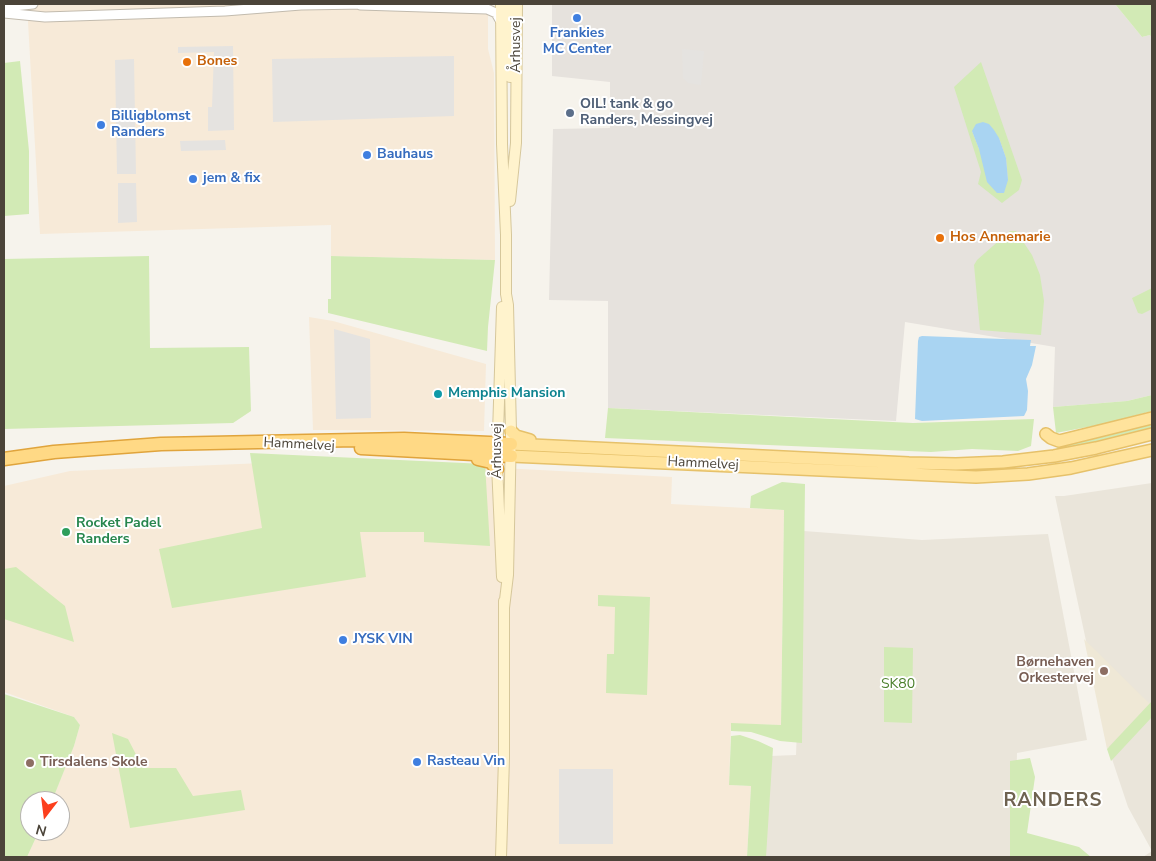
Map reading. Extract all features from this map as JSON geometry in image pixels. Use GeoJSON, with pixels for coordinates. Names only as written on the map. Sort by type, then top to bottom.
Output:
{"type":"FeatureCollection","features":[{"type":"Feature","properties":{"kind":"highway","name":"Hammelvej"},"geometry":{"type":"LineString","coordinates":[[4,459],[109,447],[252,442],[404,440],[504,449]]}},
{"type":"Feature","properties":{"kind":"highway","name":"Hammelvej"},"geometry":{"type":"LineString","coordinates":[[252,442],[381,449],[504,449]]}},
{"type":"Feature","properties":{"kind":"main road","name":"Århusvej"},"geometry":{"type":"LineString","coordinates":[[501,4],[502,144],[508,314],[504,449],[509,541],[508,575],[504,608]]}},
{"type":"Feature","properties":{"kind":"main road"},"geometry":{"type":"LineString","coordinates":[[508,4],[511,115],[516,143]]}},
{"type":"Feature","properties":{"kind":"main road","name":"Århusvej"},"geometry":{"type":"LineString","coordinates":[[506,235],[516,143],[517,4]]}},
{"type":"Feature","properties":{"kind":"main road","name":"Århusvej"},"geometry":{"type":"LineString","coordinates":[[501,857],[504,430],[501,330],[502,305],[506,294]]}},
{"type":"Feature","properties":{"kind":"main road"},"geometry":{"type":"LineString","coordinates":[[1046,434],[1059,442],[1152,418]]}},
{"type":"Feature","properties":{"kind":"main road","name":"Hammelvej"},"geometry":{"type":"LineString","coordinates":[[504,449],[626,450],[918,464],[979,464],[1074,452],[1152,434]]}},
{"type":"Feature","properties":{"kind":"main road","name":"Hammelvej"},"geometry":{"type":"LineString","coordinates":[[504,449],[976,477],[1028,474],[1071,468],[1152,450]]}},
{"type":"Feature","properties":{"kind":"street"},"geometry":{"type":"LineString","coordinates":[[4,8],[33,4]]}},
{"type":"Feature","properties":{"kind":"street"},"geometry":{"type":"LineString","coordinates":[[350,4],[487,9],[496,13],[500,20]]}},
{"type":"Feature","properties":{"kind":"street"},"geometry":{"type":"LineString","coordinates":[[4,13],[45,17],[144,8],[225,11],[301,5],[365,4]]}},
{"type":"Feature","properties":{"kind":"shaded area"},"geometry":{"type":"Polygon","coordinates":[[[27,4],[488,4],[488,49],[494,73],[495,260],[331,256],[331,225],[40,234],[27,4]]]}},
{"type":"Feature","properties":{"kind":"shaded area"},"geometry":{"type":"Polygon","coordinates":[[[552,4],[1115,4],[1142,37],[1150,35],[1152,39],[1152,395],[1127,401],[1053,407],[1055,347],[905,322],[896,421],[608,408],[608,301],[549,300],[553,129],[610,128],[610,82],[552,76],[552,4]]]}},
{"type":"Feature","properties":{"kind":"shaded area"},"geometry":{"type":"Polygon","coordinates":[[[233,46],[234,130],[208,131],[208,107],[212,107],[214,52],[178,53],[178,47],[233,46]]]}},
{"type":"Feature","properties":{"kind":"shaded area"},"geometry":{"type":"Polygon","coordinates":[[[682,49],[704,51],[701,85],[688,83],[683,78],[682,49]]]}},
{"type":"Feature","properties":{"kind":"shaded area"},"geometry":{"type":"Polygon","coordinates":[[[454,56],[454,116],[273,122],[272,59],[454,56]]]}},
{"type":"Feature","properties":{"kind":"shaded area"},"geometry":{"type":"Polygon","coordinates":[[[134,59],[136,174],[117,174],[115,60],[134,59]]]}},
{"type":"Feature","properties":{"kind":"shaded area"},"geometry":{"type":"Polygon","coordinates":[[[225,140],[226,150],[181,151],[180,141],[225,140]]]}},
{"type":"Feature","properties":{"kind":"shaded area"},"geometry":{"type":"Polygon","coordinates":[[[118,183],[136,183],[137,222],[118,223],[118,183]]]}},
{"type":"Feature","properties":{"kind":"shaded area"},"geometry":{"type":"Polygon","coordinates":[[[309,317],[333,321],[486,364],[484,431],[313,430],[309,317]]]}},
{"type":"Feature","properties":{"kind":"shaded area"},"geometry":{"type":"Polygon","coordinates":[[[334,329],[370,339],[371,418],[336,419],[334,329]]]}},
{"type":"Feature","properties":{"kind":"shaded area"},"geometry":{"type":"Polygon","coordinates":[[[312,461],[483,467],[672,477],[671,504],[784,510],[781,725],[731,724],[729,785],[751,786],[747,857],[27,857],[34,841],[70,841],[70,791],[56,791],[74,746],[80,725],[74,717],[4,692],[4,486],[70,471],[312,461]]]}},
{"type":"Feature","properties":{"kind":"shaded area"},"geometry":{"type":"Polygon","coordinates":[[[1152,483],[1152,851],[1128,807],[1110,753],[1055,496],[1152,483]]]}},
{"type":"Feature","properties":{"kind":"shaded area"},"geometry":{"type":"Polygon","coordinates":[[[804,531],[922,540],[1048,534],[1087,740],[1017,753],[1014,857],[763,857],[770,756],[796,755],[804,531]]]}},
{"type":"Feature","properties":{"kind":"shaded area","name":"Børnehaven Orkestervej"},"geometry":{"type":"Polygon","coordinates":[[[1084,639],[1150,704],[1107,749],[1084,639]]]}},
{"type":"Feature","properties":{"kind":"shaded area"},"geometry":{"type":"Polygon","coordinates":[[[559,769],[613,769],[613,844],[559,844],[559,769]]]}},
{"type":"Feature","properties":{"kind":"shaded area"},"geometry":{"type":"Polygon","coordinates":[[[1152,851],[1152,857],[1143,857],[1152,851]]]}},
{"type":"Feature","properties":{"kind":"green space"},"geometry":{"type":"Polygon","coordinates":[[[1115,4],[1151,4],[1152,39],[1150,35],[1142,37],[1115,4]]]}},
{"type":"Feature","properties":{"kind":"green space"},"geometry":{"type":"Polygon","coordinates":[[[20,61],[29,151],[29,214],[4,216],[4,63],[20,61]]]}},
{"type":"Feature","properties":{"kind":"green space"},"geometry":{"type":"Polygon","coordinates":[[[981,62],[1022,180],[1019,190],[1002,203],[978,184],[981,172],[954,87],[981,62]],[[972,131],[979,149],[1008,180],[1006,158],[999,138],[972,131]]]}},
{"type":"Feature","properties":{"kind":"green space"},"geometry":{"type":"Polygon","coordinates":[[[1010,231],[1016,231],[1032,255],[1040,275],[1044,301],[1041,335],[980,330],[974,265],[977,260],[1010,231]]]}},
{"type":"Feature","properties":{"kind":"green space"},"geometry":{"type":"Polygon","coordinates":[[[149,256],[150,348],[249,347],[251,411],[233,423],[4,429],[4,259],[149,256]]]}},
{"type":"Feature","properties":{"kind":"green space"},"geometry":{"type":"Polygon","coordinates":[[[331,256],[495,260],[487,351],[328,313],[328,299],[331,299],[331,256]]]}},
{"type":"Feature","properties":{"kind":"green space"},"geometry":{"type":"Polygon","coordinates":[[[1152,288],[1152,309],[1142,314],[1138,313],[1132,298],[1152,288]]]}},
{"type":"Feature","properties":{"kind":"green space"},"geometry":{"type":"Polygon","coordinates":[[[1152,395],[1152,411],[1103,424],[1056,433],[1053,407],[1127,401],[1152,395]]]}},
{"type":"Feature","properties":{"kind":"green space"},"geometry":{"type":"Polygon","coordinates":[[[608,408],[913,423],[1034,419],[1031,446],[1018,451],[972,449],[931,452],[605,438],[608,408]]]}},
{"type":"Feature","properties":{"kind":"green space"},"geometry":{"type":"Polygon","coordinates":[[[1152,420],[1152,428],[1149,429],[1107,441],[1056,450],[1058,445],[1152,420]]]}},
{"type":"Feature","properties":{"kind":"green space"},"geometry":{"type":"Polygon","coordinates":[[[250,453],[485,464],[490,546],[424,542],[424,532],[360,532],[366,577],[172,608],[159,549],[262,528],[250,453]]]}},
{"type":"Feature","properties":{"kind":"green space"},"geometry":{"type":"Polygon","coordinates":[[[782,482],[805,484],[802,743],[780,741],[751,732],[731,731],[731,723],[781,725],[784,510],[750,508],[751,496],[782,482]]]}},
{"type":"Feature","properties":{"kind":"green space"},"geometry":{"type":"Polygon","coordinates":[[[16,567],[65,606],[74,642],[4,619],[4,569],[16,567]]]}},
{"type":"Feature","properties":{"kind":"green space"},"geometry":{"type":"Polygon","coordinates":[[[598,595],[650,597],[647,695],[606,693],[607,654],[614,654],[615,607],[598,606],[598,595]]]}},
{"type":"Feature","properties":{"kind":"green space","name":"SK80"},"geometry":{"type":"Polygon","coordinates":[[[884,647],[913,648],[912,723],[884,722],[884,647]]]}},
{"type":"Feature","properties":{"kind":"green space","name":"Tirsdalens Skole"},"geometry":{"type":"Polygon","coordinates":[[[4,694],[74,717],[80,725],[74,746],[56,791],[20,791],[20,841],[34,841],[27,857],[4,857],[4,694]]]}},
{"type":"Feature","properties":{"kind":"green space"},"geometry":{"type":"Polygon","coordinates":[[[1152,701],[1152,717],[1111,761],[1107,749],[1152,701]]]}},
{"type":"Feature","properties":{"kind":"green space"},"geometry":{"type":"Polygon","coordinates":[[[112,733],[128,739],[143,768],[176,768],[193,796],[241,790],[245,810],[130,828],[112,733]]]}},
{"type":"Feature","properties":{"kind":"green space"},"geometry":{"type":"Polygon","coordinates":[[[740,735],[773,748],[766,857],[747,857],[751,786],[729,785],[731,736],[740,735]]]}},
{"type":"Feature","properties":{"kind":"green space"},"geometry":{"type":"Polygon","coordinates":[[[1030,758],[1035,777],[1027,833],[1079,847],[1091,857],[1010,857],[1010,761],[1030,758]]]}},
{"type":"Feature","properties":{"kind":"water"},"geometry":{"type":"Polygon","coordinates":[[[983,122],[989,124],[994,130],[1006,158],[1008,180],[1004,193],[997,193],[987,182],[979,149],[972,131],[976,124],[983,122]]]}},
{"type":"Feature","properties":{"kind":"water"},"geometry":{"type":"Polygon","coordinates":[[[919,337],[1031,340],[1030,346],[1036,346],[1032,365],[1026,379],[1028,391],[1027,410],[1024,416],[922,421],[915,419],[918,341],[919,337]]]}},
{"type":"Feature","properties":{"kind":"place","name":"Frankies MC Center"},"geometry":{"type":"Point","coordinates":[577,18]}},
{"type":"Feature","properties":{"kind":"place","name":"Bones"},"geometry":{"type":"Point","coordinates":[187,62]}},
{"type":"Feature","properties":{"kind":"place","name":"OIL! tank & go Randers, Messingvej"},"geometry":{"type":"Point","coordinates":[570,113]}},
{"type":"Feature","properties":{"kind":"place","name":"Billigblomst Randers"},"geometry":{"type":"Point","coordinates":[101,125]}},
{"type":"Feature","properties":{"kind":"place","name":"Bauhaus"},"geometry":{"type":"Point","coordinates":[367,155]}},
{"type":"Feature","properties":{"kind":"place","name":"jem & fix"},"geometry":{"type":"Point","coordinates":[193,179]}},
{"type":"Feature","properties":{"kind":"place","name":"Hos Annemarie"},"geometry":{"type":"Point","coordinates":[940,238]}},
{"type":"Feature","properties":{"kind":"place","name":"Memphis Mansion"},"geometry":{"type":"Point","coordinates":[438,394]}},
{"type":"Feature","properties":{"kind":"place","name":"Rocket Padel Randers"},"geometry":{"type":"Point","coordinates":[66,532]}},
{"type":"Feature","properties":{"kind":"place","name":"JYSK VIN"},"geometry":{"type":"Point","coordinates":[343,640]}},
{"type":"Feature","properties":{"kind":"place","name":"Børnehaven Orkestervej"},"geometry":{"type":"Point","coordinates":[1104,671]}},
{"type":"Feature","properties":{"kind":"place","name":"Rasteau Vin"},"geometry":{"type":"Point","coordinates":[417,762]}},
{"type":"Feature","properties":{"kind":"place","name":"Tirsdalens Skole"},"geometry":{"type":"Point","coordinates":[30,763]}},
{"type":"Feature","properties":{"kind":"district","name":"RANDERS"},"geometry":{"type":"Point","coordinates":[1053,801]}}]}
